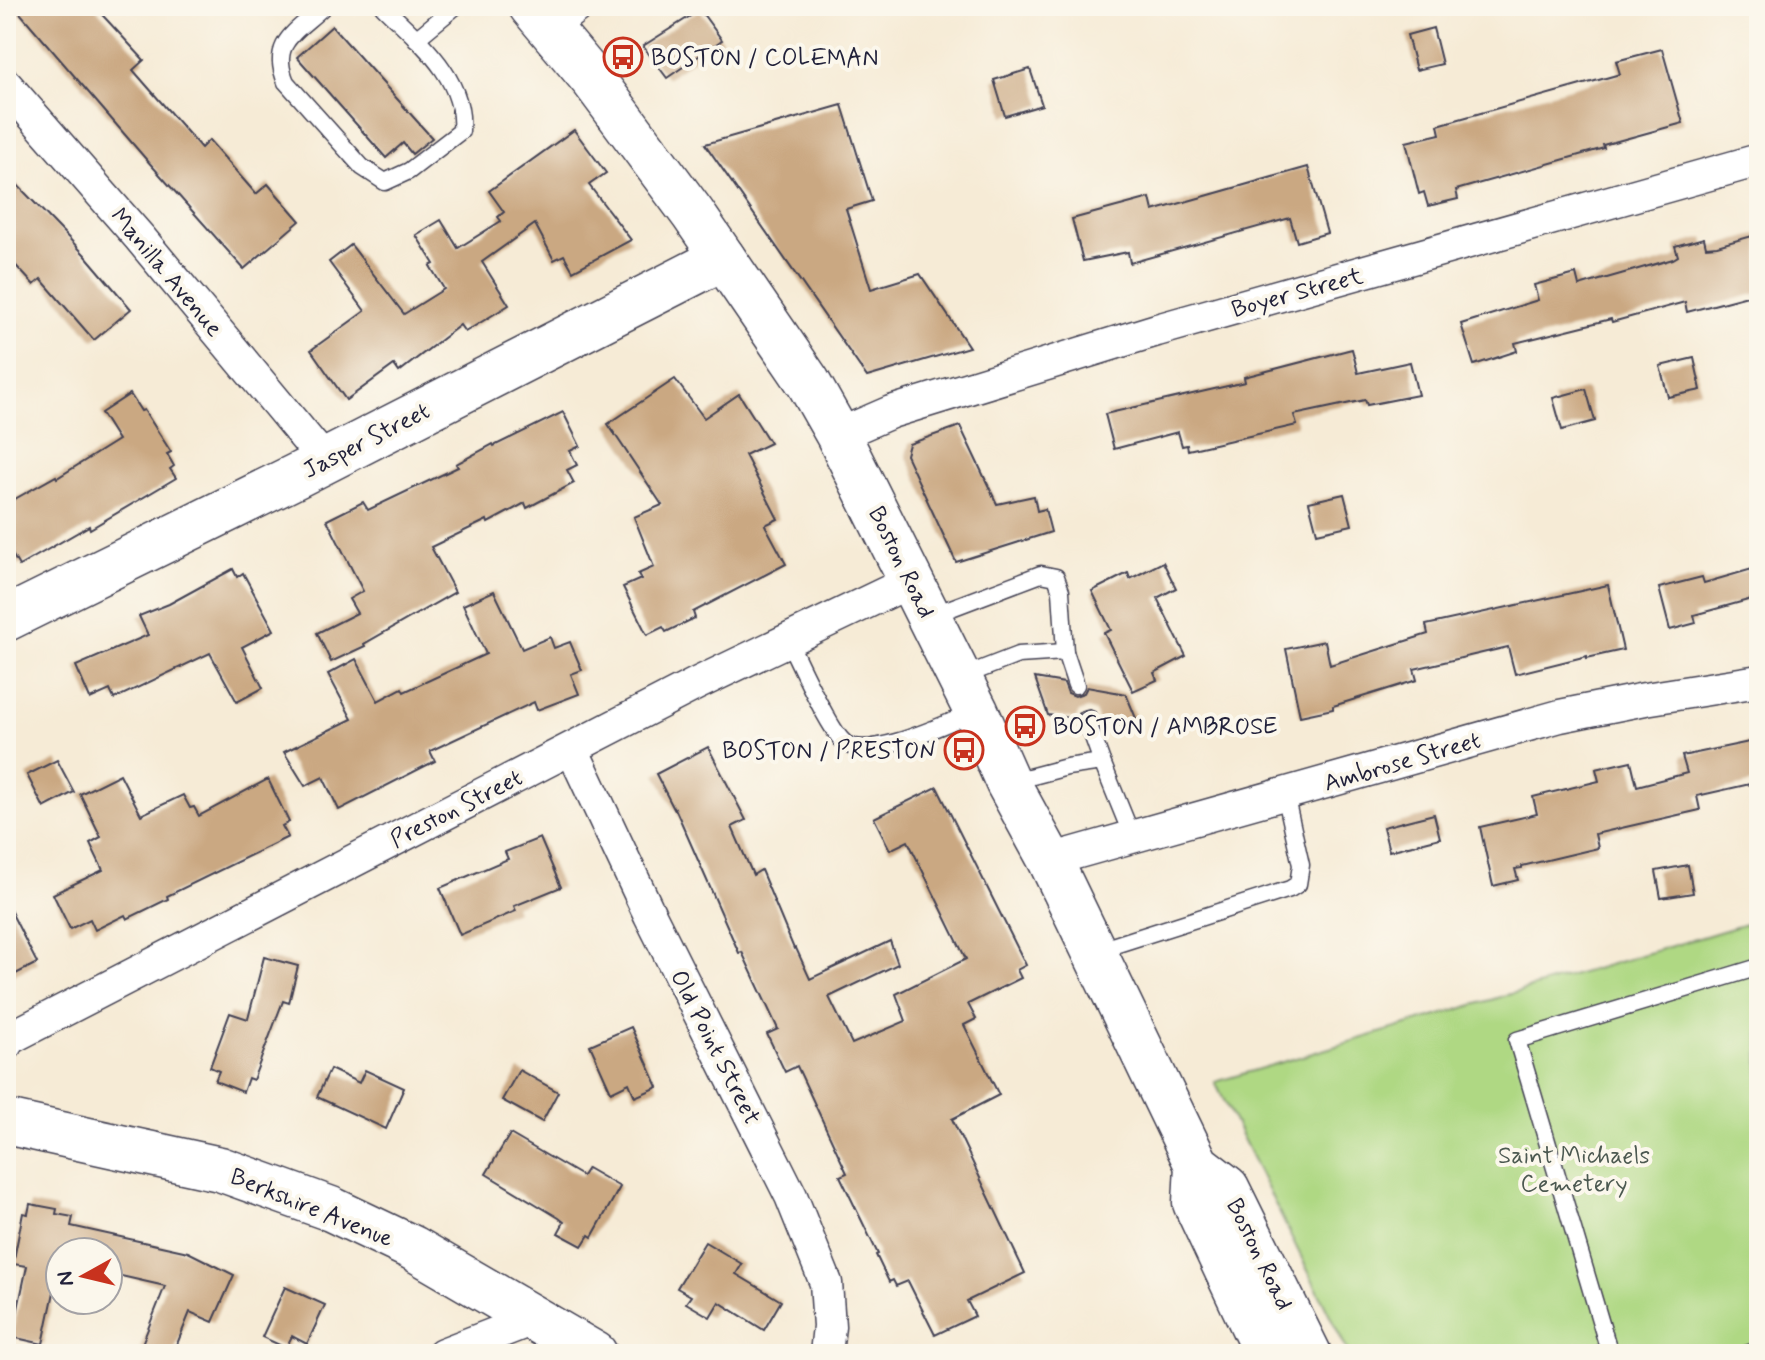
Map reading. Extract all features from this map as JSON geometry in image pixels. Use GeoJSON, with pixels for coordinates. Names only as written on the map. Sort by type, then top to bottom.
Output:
{"type":"FeatureCollection","features":[{"type":"Feature","properties":{"kind":"main road","name":"Boston Road"},"geometry":{"type":"LineString","coordinates":[[553,13],[808,382],[838,435],[968,694],[1008,783],[1050,860],[1197,1165],[1227,1188],[1309,1354]]}},
{"type":"Feature","properties":{"kind":"main road","name":"Jasper Street"},"geometry":{"type":"LineString","coordinates":[[6,619],[723,258]]}},
{"type":"Feature","properties":{"kind":"main road","name":"Berkshire Avenue"},"geometry":{"type":"LineString","coordinates":[[6,1122],[220,1169],[331,1209],[413,1248],[595,1354]]}},
{"type":"Feature","properties":{"kind":"main road","name":"Boston Road"},"geometry":{"type":"LineString","coordinates":[[1197,1165],[1195,1203],[1266,1354]]}},
{"type":"Feature","properties":{"kind":"street","name":"Manilla Avenue"},"geometry":{"type":"LineString","coordinates":[[6,85],[140,238],[325,461]]}},
{"type":"Feature","properties":{"kind":"street","name":"Boyer Street"},"geometry":{"type":"LineString","coordinates":[[838,435],[891,412],[1157,330],[1759,160]]}},
{"type":"Feature","properties":{"kind":"street","name":"Preston Street"},"geometry":{"type":"LineString","coordinates":[[6,1044],[10,1038],[37,1024],[788,640],[920,599]]}},
{"type":"Feature","properties":{"kind":"street","name":"Ambrose Street"},"geometry":{"type":"LineString","coordinates":[[1050,860],[1560,716],[1759,681]]}},
{"type":"Feature","properties":{"kind":"street","name":"Old Point Street"},"geometry":{"type":"LineString","coordinates":[[572,749],[650,915],[791,1196],[826,1283],[829,1326],[826,1354]]}},
{"type":"Feature","properties":{"kind":"street"},"geometry":{"type":"LineString","coordinates":[[443,1354],[533,1319]]}},
{"type":"Feature","properties":{"kind":"lane"},"geometry":{"type":"LineString","coordinates":[[324,6],[282,46],[279,64],[286,82],[362,167],[385,182],[409,171],[461,131],[460,109],[446,72],[383,6]]}},
{"type":"Feature","properties":{"kind":"lane"},"geometry":{"type":"LineString","coordinates":[[416,39],[456,6]]}},
{"type":"Feature","properties":{"kind":"lane"},"geometry":{"type":"LineString","coordinates":[[920,599],[1041,574],[1056,577],[1061,591],[1065,652],[1076,685]]}},
{"type":"Feature","properties":{"kind":"lane"},"geometry":{"type":"LineString","coordinates":[[788,640],[826,715],[842,741],[849,746],[884,745],[909,739],[1018,655],[1065,652]]}},
{"type":"Feature","properties":{"kind":"lane"},"geometry":{"type":"LineString","coordinates":[[1087,720],[1132,836]]}},
{"type":"Feature","properties":{"kind":"lane"},"geometry":{"type":"LineString","coordinates":[[1008,783],[1059,768],[1102,762]]}},
{"type":"Feature","properties":{"kind":"lane"},"geometry":{"type":"LineString","coordinates":[[1094,951],[1298,884],[1301,865],[1285,794]]}},
{"type":"Feature","properties":{"kind":"lane"},"geometry":{"type":"LineString","coordinates":[[1610,1354],[1517,1040],[1759,967]]}},
{"type":"Feature","properties":{"kind":"lane"},"geometry":{"type":"LineString","coordinates":[[1746,1354],[1759,1350]]}},
{"type":"Feature","properties":{"kind":"green space","name":"Saint Michaels Cemetery"},"geometry":{"type":"Polygon","coordinates":[[[1759,920],[1759,1354],[1349,1354],[1215,1082],[1759,920]]]}},
{"type":"Feature","properties":{"kind":"building"},"geometry":{"type":"Polygon","coordinates":[[[14,6],[94,6],[144,60],[133,70],[201,148],[209,140],[256,194],[268,184],[300,221],[244,269],[14,6]]]}},
{"type":"Feature","properties":{"kind":"building"},"geometry":{"type":"Polygon","coordinates":[[[700,10],[722,40],[667,78],[643,46],[700,10]]]}},
{"type":"Feature","properties":{"kind":"building"},"geometry":{"type":"Polygon","coordinates":[[[332,26],[432,138],[412,154],[403,143],[386,158],[297,57],[332,26]]]}},
{"type":"Feature","properties":{"kind":"building"},"geometry":{"type":"Polygon","coordinates":[[[1433,28],[1442,64],[1416,70],[1407,35],[1433,28]]]}},
{"type":"Feature","properties":{"kind":"building"},"geometry":{"type":"Polygon","coordinates":[[[1662,49],[1683,123],[1456,190],[1458,199],[1428,206],[1424,192],[1419,194],[1406,142],[1440,134],[1438,125],[1620,74],[1616,61],[1662,49]]]}},
{"type":"Feature","properties":{"kind":"building"},"geometry":{"type":"Polygon","coordinates":[[[1030,69],[1042,105],[1005,116],[994,80],[1030,69]]]}},
{"type":"Feature","properties":{"kind":"building"},"geometry":{"type":"Polygon","coordinates":[[[842,105],[872,201],[846,209],[871,289],[920,274],[969,347],[867,377],[705,144],[842,105]]]}},
{"type":"Feature","properties":{"kind":"building"},"geometry":{"type":"Polygon","coordinates":[[[574,130],[606,173],[589,185],[631,240],[573,271],[564,255],[554,260],[535,224],[482,262],[509,305],[465,332],[460,325],[399,372],[394,365],[346,400],[311,350],[365,311],[329,262],[351,245],[404,314],[444,289],[430,266],[434,264],[416,235],[441,220],[458,248],[501,221],[498,217],[504,212],[489,191],[574,130]]]}},
{"type":"Feature","properties":{"kind":"building"},"geometry":{"type":"Polygon","coordinates":[[[1308,167],[1327,233],[1297,242],[1290,218],[1130,263],[1128,252],[1083,261],[1072,219],[1150,198],[1153,211],[1308,167]]]}},
{"type":"Feature","properties":{"kind":"building"},"geometry":{"type":"Polygon","coordinates":[[[6,173],[85,255],[131,309],[94,340],[41,279],[34,285],[6,255],[6,173]]]}},
{"type":"Feature","properties":{"kind":"building"},"geometry":{"type":"Polygon","coordinates":[[[1759,234],[1759,293],[1687,312],[1685,302],[1515,343],[1517,351],[1474,365],[1461,324],[1538,300],[1534,285],[1576,274],[1579,286],[1673,259],[1678,256],[1675,246],[1704,238],[1706,247],[1717,246],[1759,234]]]}},
{"type":"Feature","properties":{"kind":"building"},"geometry":{"type":"Polygon","coordinates":[[[1352,349],[1358,373],[1410,362],[1418,395],[1367,405],[1365,400],[1294,415],[1297,425],[1188,450],[1187,445],[1182,446],[1178,432],[1114,449],[1105,414],[1245,382],[1244,377],[1352,349]]]}},
{"type":"Feature","properties":{"kind":"building"},"geometry":{"type":"Polygon","coordinates":[[[1694,358],[1701,390],[1668,397],[1660,366],[1694,358]]]}},
{"type":"Feature","properties":{"kind":"building"},"geometry":{"type":"Polygon","coordinates":[[[675,379],[704,418],[739,394],[770,443],[745,455],[778,519],[765,525],[786,564],[693,612],[695,618],[666,632],[663,627],[647,635],[623,587],[641,579],[638,574],[654,567],[634,517],[662,505],[608,424],[675,379]]]}},
{"type":"Feature","properties":{"kind":"building"},"geometry":{"type":"Polygon","coordinates":[[[1586,389],[1595,421],[1562,430],[1553,398],[1586,389]]]}},
{"type":"Feature","properties":{"kind":"building"},"geometry":{"type":"Polygon","coordinates":[[[130,394],[171,452],[167,454],[174,466],[170,469],[176,478],[90,529],[89,526],[19,566],[6,544],[6,504],[57,478],[118,440],[101,413],[130,394]]]}},
{"type":"Feature","properties":{"kind":"building"},"geometry":{"type":"Polygon","coordinates":[[[563,412],[580,446],[570,451],[577,465],[567,470],[574,483],[527,508],[525,503],[488,523],[487,520],[431,547],[455,592],[365,646],[331,662],[317,633],[357,613],[349,599],[363,591],[327,520],[363,502],[368,510],[458,467],[456,464],[493,444],[563,412]]]}},
{"type":"Feature","properties":{"kind":"building"},"geometry":{"type":"Polygon","coordinates":[[[960,426],[997,504],[1034,496],[1037,511],[1045,509],[1051,532],[956,562],[906,455],[909,444],[960,426]]]}},
{"type":"Feature","properties":{"kind":"building"},"geometry":{"type":"Polygon","coordinates":[[[1344,494],[1352,525],[1317,533],[1309,502],[1344,494]]]}},
{"type":"Feature","properties":{"kind":"building"},"geometry":{"type":"Polygon","coordinates":[[[1163,562],[1176,588],[1157,598],[1186,656],[1154,673],[1157,680],[1133,691],[1104,633],[1111,630],[1092,591],[1128,573],[1130,579],[1163,562]]]}},
{"type":"Feature","properties":{"kind":"building"},"geometry":{"type":"Polygon","coordinates":[[[1759,567],[1759,597],[1694,615],[1696,623],[1670,630],[1659,588],[1702,577],[1704,583],[1759,567]]]}},
{"type":"Feature","properties":{"kind":"building"},"geometry":{"type":"Polygon","coordinates":[[[233,569],[237,577],[243,573],[274,630],[242,647],[263,688],[237,702],[210,653],[114,699],[110,690],[90,699],[76,666],[148,635],[139,616],[169,604],[233,569]]]}},
{"type":"Feature","properties":{"kind":"building"},"geometry":{"type":"Polygon","coordinates":[[[1608,585],[1623,650],[1515,674],[1508,647],[1414,669],[1417,680],[1333,706],[1333,709],[1300,716],[1286,649],[1325,641],[1330,665],[1428,634],[1426,625],[1608,585]]]}},
{"type":"Feature","properties":{"kind":"building"},"geometry":{"type":"Polygon","coordinates":[[[494,591],[522,649],[550,637],[554,648],[570,642],[582,670],[571,674],[579,694],[537,710],[534,702],[430,751],[435,761],[339,810],[323,777],[305,786],[284,752],[352,719],[328,674],[356,659],[378,701],[486,654],[463,605],[494,591]]]}},
{"type":"Feature","properties":{"kind":"building"},"geometry":{"type":"Polygon","coordinates":[[[1035,678],[1064,683],[1068,693],[1075,696],[1084,693],[1087,687],[1126,694],[1140,728],[1099,722],[1095,712],[1088,709],[1079,712],[1076,719],[1048,715],[1035,678]]]}},
{"type":"Feature","properties":{"kind":"building"},"geometry":{"type":"Polygon","coordinates":[[[1759,740],[1759,782],[1697,796],[1700,810],[1595,834],[1598,848],[1522,866],[1515,869],[1518,880],[1493,886],[1480,827],[1537,814],[1533,797],[1599,781],[1596,769],[1631,761],[1637,786],[1687,773],[1682,756],[1759,740]]]}},
{"type":"Feature","properties":{"kind":"building"},"geometry":{"type":"Polygon","coordinates":[[[708,747],[746,820],[732,827],[753,875],[761,870],[810,979],[890,941],[898,964],[829,997],[852,1044],[906,1021],[896,994],[966,959],[908,841],[890,850],[874,818],[937,787],[1026,965],[1017,970],[1021,978],[968,1004],[976,1019],[964,1025],[999,1095],[952,1119],[1025,1273],[967,1301],[975,1316],[935,1335],[908,1281],[896,1286],[893,1280],[889,1282],[840,1176],[847,1173],[797,1066],[785,1072],[767,1034],[778,1029],[742,952],[739,953],[675,808],[656,774],[708,747]]]}},
{"type":"Feature","properties":{"kind":"building"},"geometry":{"type":"Polygon","coordinates":[[[57,760],[74,792],[44,808],[27,775],[57,760]]]}},
{"type":"Feature","properties":{"kind":"building"},"geometry":{"type":"Polygon","coordinates":[[[120,774],[141,815],[183,795],[199,816],[268,779],[289,822],[282,826],[288,837],[127,919],[125,915],[95,930],[90,919],[70,929],[53,894],[103,870],[90,843],[101,837],[80,794],[120,774]]]}},
{"type":"Feature","properties":{"kind":"building"},"geometry":{"type":"Polygon","coordinates":[[[1434,814],[1440,838],[1389,851],[1383,827],[1434,814]]]}},
{"type":"Feature","properties":{"kind":"building"},"geometry":{"type":"Polygon","coordinates":[[[540,838],[561,887],[514,906],[516,911],[460,935],[440,888],[508,859],[505,852],[540,838]]]}},
{"type":"Feature","properties":{"kind":"building"},"geometry":{"type":"Polygon","coordinates":[[[1688,865],[1693,893],[1661,898],[1656,871],[1688,865]]]}},
{"type":"Feature","properties":{"kind":"building"},"geometry":{"type":"Polygon","coordinates":[[[6,902],[37,963],[6,979],[6,902]]]}},
{"type":"Feature","properties":{"kind":"building"},"geometry":{"type":"Polygon","coordinates":[[[264,957],[298,966],[289,1003],[283,1001],[253,1080],[248,1078],[243,1092],[215,1081],[219,1071],[210,1067],[230,1013],[248,1019],[264,957]]]}},
{"type":"Feature","properties":{"kind":"building"},"geometry":{"type":"Polygon","coordinates":[[[631,1027],[658,1087],[635,1097],[629,1083],[611,1092],[590,1045],[631,1027]]]}},
{"type":"Feature","properties":{"kind":"building"},"geometry":{"type":"Polygon","coordinates":[[[330,1069],[359,1083],[365,1070],[404,1088],[386,1129],[317,1097],[330,1069]]]}},
{"type":"Feature","properties":{"kind":"building"},"geometry":{"type":"Polygon","coordinates":[[[519,1070],[558,1092],[542,1122],[502,1100],[519,1070]]]}},
{"type":"Feature","properties":{"kind":"building"},"geometry":{"type":"Polygon","coordinates":[[[510,1134],[582,1176],[587,1168],[620,1187],[592,1237],[589,1235],[582,1246],[558,1233],[564,1222],[559,1218],[486,1174],[510,1134]]]}},
{"type":"Feature","properties":{"kind":"building"},"geometry":{"type":"Polygon","coordinates":[[[30,1204],[57,1209],[56,1214],[73,1217],[71,1226],[116,1236],[44,1236],[44,1316],[49,1316],[43,1344],[12,1337],[27,1266],[13,1264],[23,1213],[28,1214],[30,1204]]]}},
{"type":"Feature","properties":{"kind":"building"},"geometry":{"type":"Polygon","coordinates":[[[124,1238],[188,1252],[234,1275],[213,1322],[190,1312],[173,1354],[138,1354],[165,1286],[124,1277],[124,1238]]]}},
{"type":"Feature","properties":{"kind":"building"},"geometry":{"type":"Polygon","coordinates":[[[705,1242],[742,1264],[736,1274],[781,1301],[764,1330],[719,1302],[710,1317],[686,1303],[691,1296],[677,1288],[705,1242]]]}},
{"type":"Feature","properties":{"kind":"building"},"geometry":{"type":"Polygon","coordinates":[[[285,1287],[325,1305],[307,1344],[292,1336],[286,1348],[262,1337],[285,1287]]]}},
{"type":"Feature","properties":{"kind":"place","name":"BOSTON / COLEMAN"},"geometry":{"type":"Point","coordinates":[623,57]}},
{"type":"Feature","properties":{"kind":"place","name":"BOSTON / AMBROSE"},"geometry":{"type":"Point","coordinates":[1025,726]}},
{"type":"Feature","properties":{"kind":"place","name":"BOSTON / PRESTON"},"geometry":{"type":"Point","coordinates":[964,750]}}]}
